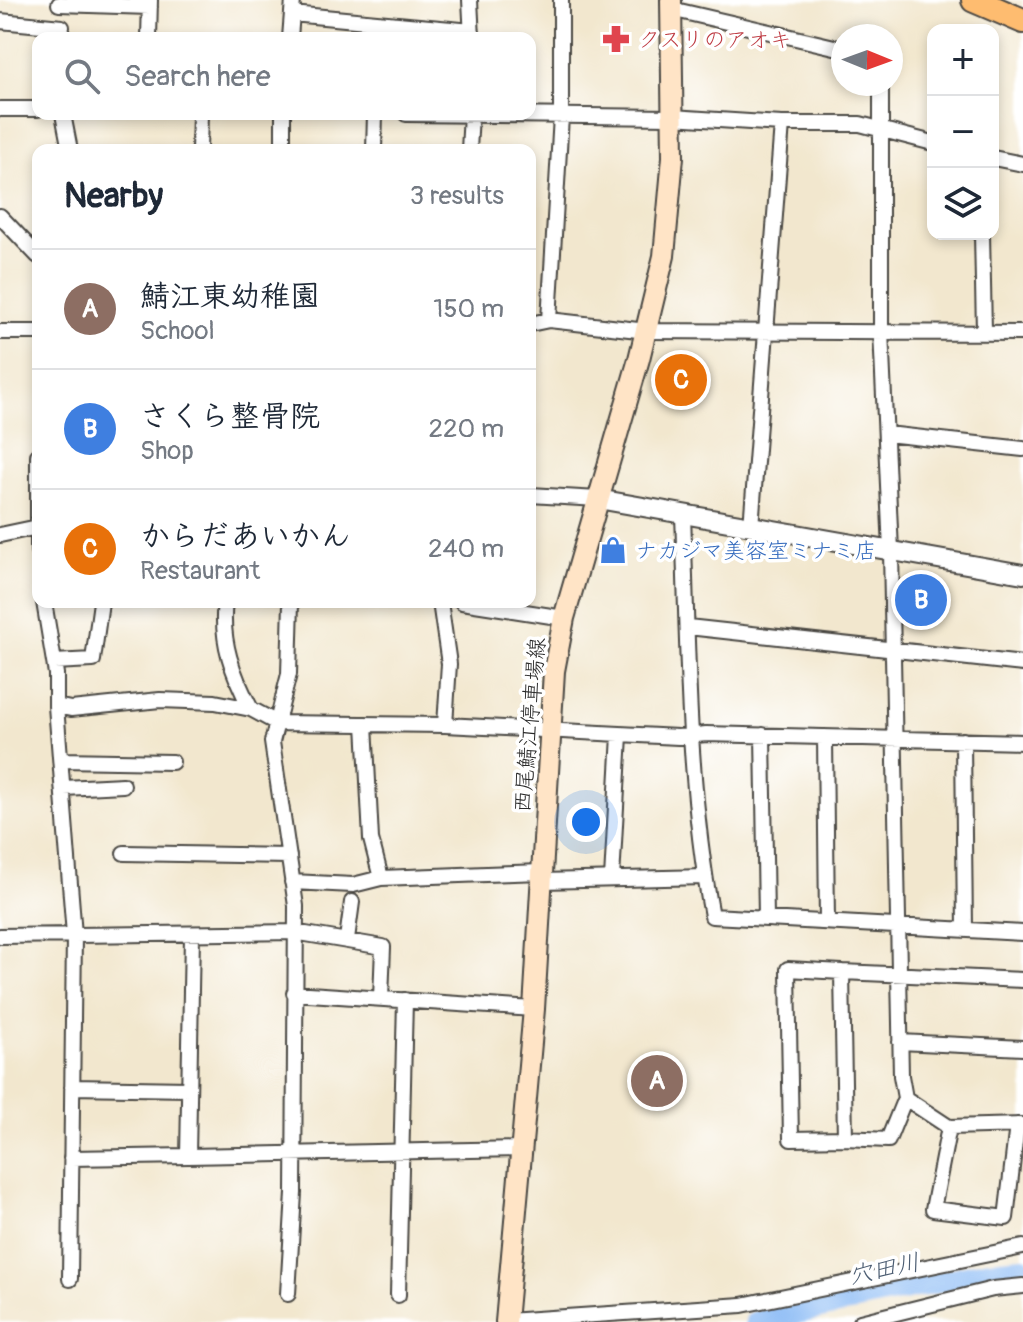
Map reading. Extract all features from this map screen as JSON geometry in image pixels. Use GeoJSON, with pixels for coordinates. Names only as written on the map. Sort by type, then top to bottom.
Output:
{"type":"FeatureCollection","features":[{"type":"Feature","properties":{"kind":"highway"},"geometry":{"type":"LineString","coordinates":[[974,0],[1023,21]]}},
{"type":"Feature","properties":{"kind":"highway"},"geometry":{"type":"LineString","coordinates":[[1015,0],[1023,4]]}},
{"type":"Feature","properties":{"kind":"main road","name":"西尾鯖江停車場線"},"geometry":{"type":"LineString","coordinates":[[506,1321],[524,1149],[549,730],[564,618],[647,331],[664,256],[673,157],[671,4]]}},
{"type":"Feature","properties":{"kind":"street"},"geometry":{"type":"LineString","coordinates":[[470,0],[472,32]]}},
{"type":"Feature","properties":{"kind":"street"},"geometry":{"type":"LineString","coordinates":[[549,320],[561,116],[561,0]]}},
{"type":"Feature","properties":{"kind":"street"},"geometry":{"type":"LineString","coordinates":[[62,32],[59,2],[150,3],[149,32]]}},
{"type":"Feature","properties":{"kind":"street"},"geometry":{"type":"LineString","coordinates":[[671,4],[831,46]]}},
{"type":"Feature","properties":{"kind":"street"},"geometry":{"type":"LineString","coordinates":[[290,32],[292,7],[395,31]]}},
{"type":"Feature","properties":{"kind":"street"},"geometry":{"type":"LineString","coordinates":[[0,21],[57,32]]}},
{"type":"Feature","properties":{"kind":"street"},"geometry":{"type":"LineString","coordinates":[[881,96],[881,331],[891,551],[900,973],[900,1042],[905,1098],[888,1140],[791,1139],[788,969],[900,973],[1023,980]]}},
{"type":"Feature","properties":{"kind":"street"},"geometry":{"type":"LineString","coordinates":[[0,109],[32,109]]}},
{"type":"Feature","properties":{"kind":"street"},"geometry":{"type":"LineString","coordinates":[[536,116],[860,124],[927,142]]}},
{"type":"Feature","properties":{"kind":"street"},"geometry":{"type":"LineString","coordinates":[[64,120],[69,144]]}},
{"type":"Feature","properties":{"kind":"street"},"geometry":{"type":"LineString","coordinates":[[199,144],[200,120]]}},
{"type":"Feature","properties":{"kind":"street"},"geometry":{"type":"LineString","coordinates":[[283,120],[283,144]]}},
{"type":"Feature","properties":{"kind":"street"},"geometry":{"type":"LineString","coordinates":[[374,144],[375,120]]}},
{"type":"Feature","properties":{"kind":"street"},"geometry":{"type":"LineString","coordinates":[[469,144],[471,120]]}},
{"type":"Feature","properties":{"kind":"street"},"geometry":{"type":"LineString","coordinates":[[751,527],[782,124]]}},
{"type":"Feature","properties":{"kind":"street"},"geometry":{"type":"LineString","coordinates":[[999,159],[1023,164]]}},
{"type":"Feature","properties":{"kind":"street"},"geometry":{"type":"LineString","coordinates":[[0,216],[32,250]]}},
{"type":"Feature","properties":{"kind":"street"},"geometry":{"type":"LineString","coordinates":[[982,240],[984,331]]}},
{"type":"Feature","properties":{"kind":"street"},"geometry":{"type":"LineString","coordinates":[[536,323],[549,320],[647,331],[768,329],[1023,333]]}},
{"type":"Feature","properties":{"kind":"street"},"geometry":{"type":"LineString","coordinates":[[0,332],[32,332]]}},
{"type":"Feature","properties":{"kind":"street"},"geometry":{"type":"LineString","coordinates":[[887,434],[1023,449]]}},
{"type":"Feature","properties":{"kind":"street"},"geometry":{"type":"LineString","coordinates":[[536,495],[598,499],[1023,574]]}},
{"type":"Feature","properties":{"kind":"street"},"geometry":{"type":"LineString","coordinates":[[683,515],[691,736],[705,877],[712,916],[1023,933]]}},
{"type":"Feature","properties":{"kind":"street"},"geometry":{"type":"LineString","coordinates":[[0,535],[32,528]]}},
{"type":"Feature","properties":{"kind":"street"},"geometry":{"type":"LineString","coordinates":[[45,608],[54,662],[74,935],[70,1279]]}},
{"type":"Feature","properties":{"kind":"street"},"geometry":{"type":"LineString","coordinates":[[54,662],[93,660],[100,608]]}},
{"type":"Feature","properties":{"kind":"street"},"geometry":{"type":"LineString","coordinates":[[224,608],[222,626],[231,664],[251,709]]}},
{"type":"Feature","properties":{"kind":"street"},"geometry":{"type":"LineString","coordinates":[[288,1294],[296,906],[272,742],[289,674],[291,608]]}},
{"type":"Feature","properties":{"kind":"street"},"geometry":{"type":"LineString","coordinates":[[441,608],[449,664],[445,725]]}},
{"type":"Feature","properties":{"kind":"street"},"geometry":{"type":"LineString","coordinates":[[507,608],[564,618]]}},
{"type":"Feature","properties":{"kind":"street"},"geometry":{"type":"LineString","coordinates":[[688,627],[1023,664]]}},
{"type":"Feature","properties":{"kind":"street"},"geometry":{"type":"LineString","coordinates":[[56,706],[71,709],[160,700],[215,702],[251,709],[277,723],[445,725],[620,735],[894,737],[1023,742]]}},
{"type":"Feature","properties":{"kind":"street"},"geometry":{"type":"LineString","coordinates":[[365,724],[371,839],[381,878]]}},
{"type":"Feature","properties":{"kind":"street"},"geometry":{"type":"LineString","coordinates":[[612,879],[620,735]]}},
{"type":"Feature","properties":{"kind":"street"},"geometry":{"type":"LineString","coordinates":[[763,735],[766,917]]}},
{"type":"Feature","properties":{"kind":"street"},"geometry":{"type":"LineString","coordinates":[[825,737],[827,922]]}},
{"type":"Feature","properties":{"kind":"street"},"geometry":{"type":"LineString","coordinates":[[963,740],[965,930]]}},
{"type":"Feature","properties":{"kind":"street"},"geometry":{"type":"LineString","coordinates":[[61,760],[172,762]]}},
{"type":"Feature","properties":{"kind":"street"},"geometry":{"type":"LineString","coordinates":[[64,788],[123,785]]}},
{"type":"Feature","properties":{"kind":"street"},"geometry":{"type":"LineString","coordinates":[[124,853],[289,856]]}},
{"type":"Feature","properties":{"kind":"street"},"geometry":{"type":"LineString","coordinates":[[292,882],[353,885],[381,878],[705,877]]}},
{"type":"Feature","properties":{"kind":"street"},"geometry":{"type":"LineString","coordinates":[[347,939],[352,902]]}},
{"type":"Feature","properties":{"kind":"street"},"geometry":{"type":"LineString","coordinates":[[0,936],[294,932],[347,939],[383,947],[381,998]]}},
{"type":"Feature","properties":{"kind":"street"},"geometry":{"type":"LineString","coordinates":[[188,1156],[192,935]]}},
{"type":"Feature","properties":{"kind":"street"},"geometry":{"type":"LineString","coordinates":[[842,972],[845,1138]]}},
{"type":"Feature","properties":{"kind":"street"},"geometry":{"type":"LineString","coordinates":[[294,993],[534,1009]]}},
{"type":"Feature","properties":{"kind":"street"},"geometry":{"type":"LineString","coordinates":[[398,1295],[405,1000]]}},
{"type":"Feature","properties":{"kind":"street"},"geometry":{"type":"LineString","coordinates":[[900,1042],[1023,1048]]}},
{"type":"Feature","properties":{"kind":"street"},"geometry":{"type":"LineString","coordinates":[[72,1087],[189,1089]]}},
{"type":"Feature","properties":{"kind":"street"},"geometry":{"type":"LineString","coordinates":[[905,1098],[949,1127],[1020,1125],[1006,1218],[928,1209],[949,1127]]}},
{"type":"Feature","properties":{"kind":"street"},"geometry":{"type":"LineString","coordinates":[[71,1158],[524,1149]]}},
{"type":"Feature","properties":{"kind":"street"},"geometry":{"type":"LineString","coordinates":[[506,1321],[742,1305],[1023,1247]]}},
{"type":"Feature","properties":{"kind":"street"},"geometry":{"type":"LineString","coordinates":[[860,1322],[993,1289],[1023,1286]]}},
{"type":"Feature","properties":{"kind":"waterway","name":"穴田川"},"geometry":{"type":"LineString","coordinates":[[756,1322],[989,1271],[1023,1268]]}},
{"type":"Feature","properties":{"kind":"place","name":"クスリのアオキ"},"geometry":{"type":"Point","coordinates":[616,39]}},
{"type":"Feature","properties":{"kind":"place","name":"からだあいかん"},"geometry":{"type":"Point","coordinates":[681,380]}},
{"type":"Feature","properties":{"kind":"place","name":"ナカジマ美容室ミナミ店"},"geometry":{"type":"Point","coordinates":[613,550]}},
{"type":"Feature","properties":{"kind":"place","name":"さくら整骨院"},"geometry":{"type":"Point","coordinates":[921,600]}},
{"type":"Feature","properties":{"kind":"place","name":"鯖江東幼稚園"},"geometry":{"type":"Point","coordinates":[657,1081]}}]}
